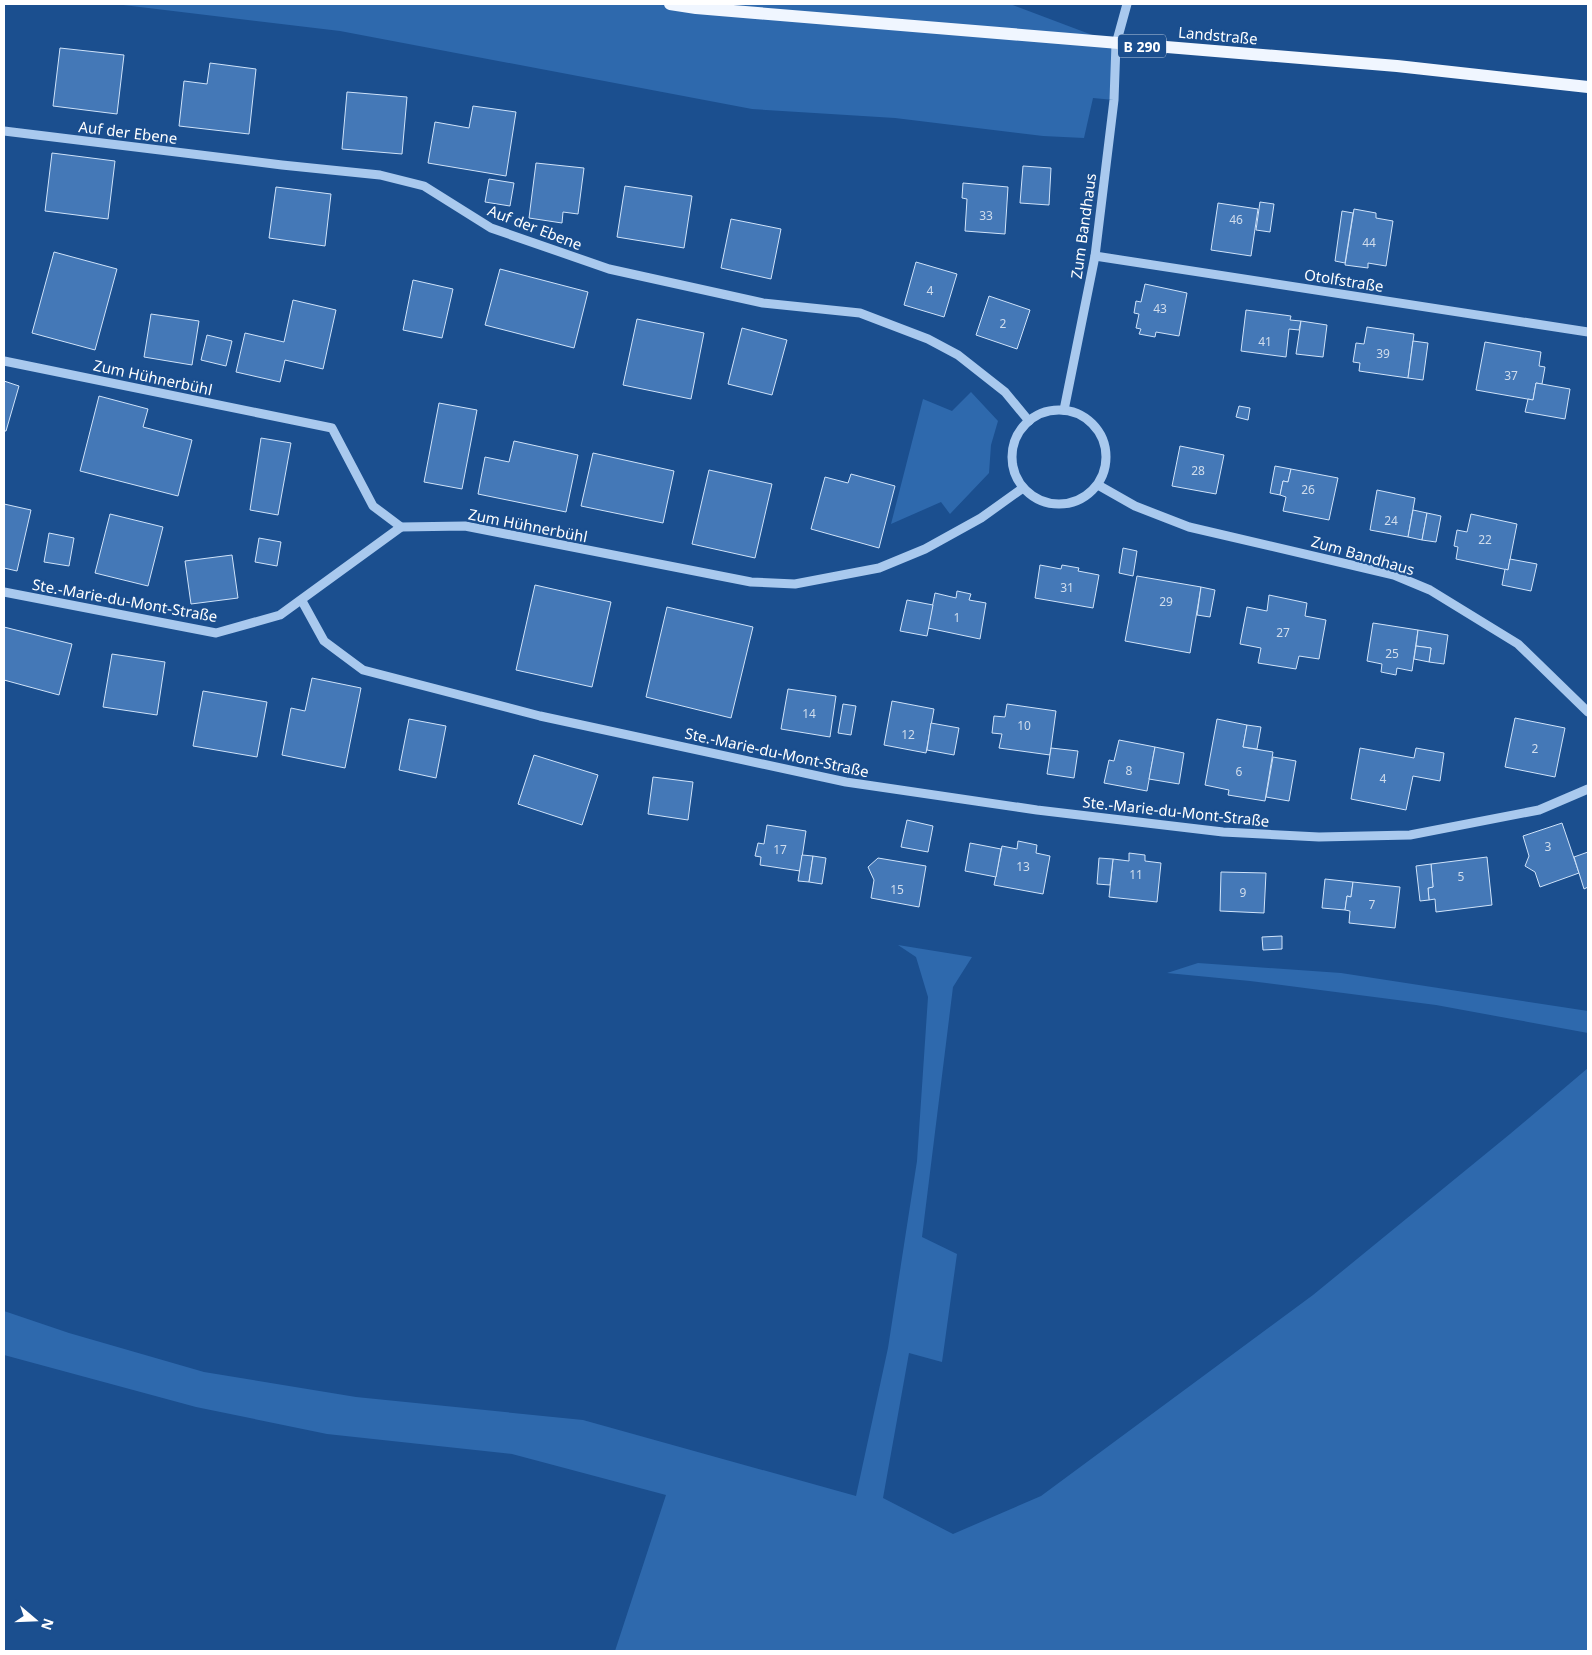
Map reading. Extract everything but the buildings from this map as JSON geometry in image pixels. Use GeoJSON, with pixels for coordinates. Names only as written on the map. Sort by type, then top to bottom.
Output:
{"type":"FeatureCollection","features":[{"type":"Feature","properties":{"kind":"main road","name":"Landstraße"},"geometry":{"type":"LineString","coordinates":[[670,4],[696,8],[1116,44],[1397,66],[1588,86]]}},
{"type":"Feature","properties":{"kind":"street","name":"Zum Bandhaus"},"geometry":{"type":"LineString","coordinates":[[1064,410],[1094,256],[1114,100],[1116,44],[1127,4]]}},
{"type":"Feature","properties":{"kind":"street","name":"Auf der Ebene"},"geometry":{"type":"LineString","coordinates":[[4,131],[282,165],[380,174],[424,186],[492,228],[609,269],[763,303],[860,313],[928,339],[958,355],[1005,392],[1029,420]]}},
{"type":"Feature","properties":{"kind":"street","name":"Otolfstraße"},"geometry":{"type":"LineString","coordinates":[[1094,256],[1588,332]]}},
{"type":"Feature","properties":{"kind":"street","name":"Zum Hühnerbühl"},"geometry":{"type":"LineString","coordinates":[[4,360],[332,428],[373,506],[401,527],[465,526],[751,582],[795,584],[879,568],[925,549],[981,518],[1023,488]]}},
{"type":"Feature","properties":{"kind":"street"},"geometry":{"type":"LineString","coordinates":[[1052,410],[1064,410],[1080,414],[1093,424],[1102,438],[1106,453],[1105,470],[1098,485],[1088,495],[1075,502],[1061,505],[1047,504],[1034,498],[1016,478],[1012,466],[1014,441],[1020,430],[1029,420],[1052,410]]}},
{"type":"Feature","properties":{"kind":"street","name":"Zum Bandhaus"},"geometry":{"type":"LineString","coordinates":[[1098,485],[1135,506],[1189,526],[1394,575],[1430,590],[1518,644],[1588,712]]}},
{"type":"Feature","properties":{"kind":"street"},"geometry":{"type":"LineString","coordinates":[[302,601],[401,527]]}},
{"type":"Feature","properties":{"kind":"street","name":"Ste.-Marie-du-Mont-Straße"},"geometry":{"type":"LineString","coordinates":[[4,592],[216,633],[280,615],[302,601],[324,641],[363,670],[540,716],[865,785],[1037,810],[1213,831],[1319,837],[1410,835],[1540,810],[1588,789]]}},
{"type":"Feature","properties":{"kind":"shaded area"},"geometry":{"type":"Polygon","coordinates":[[[115,4],[1010,4],[1116,44],[1114,100],[1093,98],[1084,138],[1043,136],[895,118],[752,109],[340,31],[115,4]]]}},
{"type":"Feature","properties":{"kind":"shaded area"},"geometry":{"type":"Polygon","coordinates":[[[971,392],[998,421],[991,445],[989,473],[950,514],[941,502],[891,524],[923,399],[952,411],[971,392]]]}},
{"type":"Feature","properties":{"kind":"shaded area"},"geometry":{"type":"Polygon","coordinates":[[[898,945],[972,957],[953,987],[922,1237],[957,1254],[942,1362],[909,1353],[883,1498],[953,1534],[1041,1496],[1313,1295],[1588,1068],[1588,1651],[615,1651],[666,1495],[512,1454],[327,1434],[196,1407],[4,1355],[4,1311],[69,1333],[204,1372],[356,1397],[583,1420],[856,1496],[888,1348],[917,1161],[928,997],[916,957],[898,945]]]}},
{"type":"Feature","properties":{"kind":"shaded area"},"geometry":{"type":"Polygon","coordinates":[[[1198,963],[1341,973],[1588,1011],[1588,1033],[1436,1005],[1250,981],[1167,973],[1198,963]]]}}]}
